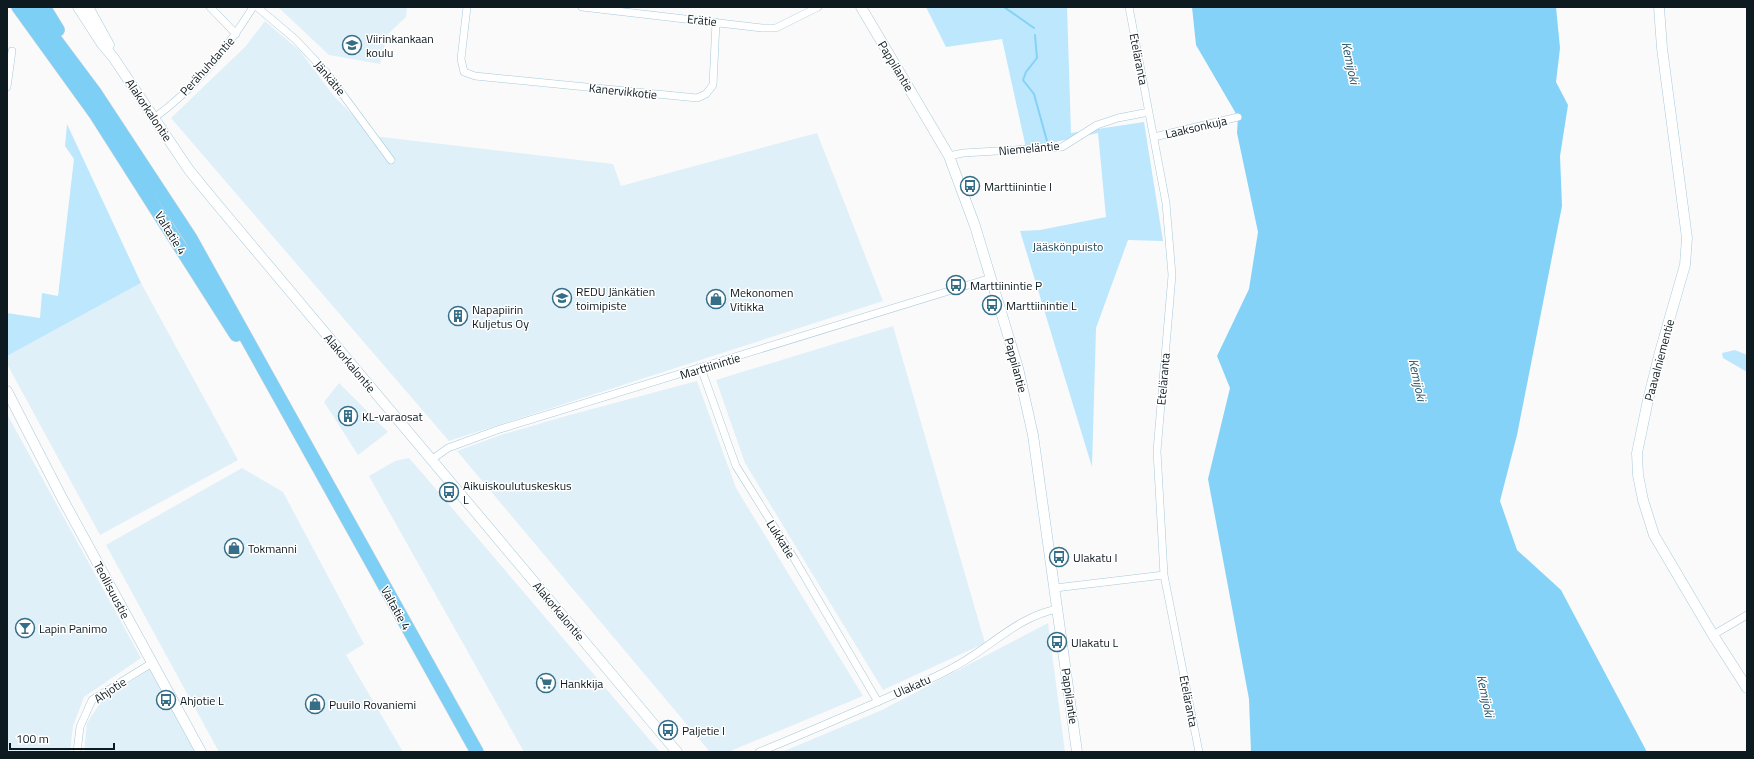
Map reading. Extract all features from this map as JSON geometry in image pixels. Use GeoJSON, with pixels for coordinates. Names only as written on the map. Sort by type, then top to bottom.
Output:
{"type":"FeatureCollection","features":[{"type":"Feature","properties":{"kind":"highway"},"geometry":{"type":"LineString","coordinates":[[14,7],[34,28]]}},
{"type":"Feature","properties":{"kind":"highway","name":"Valtatie 4"},"geometry":{"type":"LineString","coordinates":[[18,7],[96,115],[317,464]]}},
{"type":"Feature","properties":{"kind":"highway","name":"Valtatie 4"},"geometry":{"type":"LineString","coordinates":[[31,7],[96,94],[190,237],[477,752]]}},
{"type":"Feature","properties":{"kind":"highway"},"geometry":{"type":"LineString","coordinates":[[44,7],[96,94]]}},
{"type":"Feature","properties":{"kind":"street","name":"Alakorkalontie"},"geometry":{"type":"LineString","coordinates":[[78,7],[102,44],[113,56],[189,170],[677,752]]}},
{"type":"Feature","properties":{"kind":"street","name":"Alakorkalontie"},"geometry":{"type":"LineString","coordinates":[[88,7],[108,42],[113,56]]}},
{"type":"Feature","properties":{"kind":"street"},"geometry":{"type":"LineString","coordinates":[[210,7],[236,34]]}},
{"type":"Feature","properties":{"kind":"street","name":"Perähuhdantie"},"geometry":{"type":"LineString","coordinates":[[154,118],[191,86],[236,34],[253,7]]}},
{"type":"Feature","properties":{"kind":"street","name":"Jänkätie"},"geometry":{"type":"LineString","coordinates":[[257,7],[295,38],[326,72],[391,160]]}},
{"type":"Feature","properties":{"kind":"street","name":"Kanervikkotie"},"geometry":{"type":"LineString","coordinates":[[467,7],[461,59],[464,72],[475,76],[697,98],[706,94],[713,85],[716,22]]}},
{"type":"Feature","properties":{"kind":"street","name":"Erätie"},"geometry":{"type":"LineString","coordinates":[[582,7],[762,28],[776,28],[818,7]]}},
{"type":"Feature","properties":{"kind":"street","name":"Pappilantie"},"geometry":{"type":"LineString","coordinates":[[861,7],[949,156],[970,209],[1018,368],[1032,428],[1077,752]]}},
{"type":"Feature","properties":{"kind":"street","name":"Eteläranta"},"geometry":{"type":"LineString","coordinates":[[1129,7],[1166,203],[1172,275],[1157,452],[1164,575],[1199,752]]}},
{"type":"Feature","properties":{"kind":"street","name":"Paavalniementie"},"geometry":{"type":"LineString","coordinates":[[1659,7],[1662,48],[1687,238],[1687,254],[1648,400],[1637,453],[1638,474],[1643,500],[1654,535],[1713,635],[1747,688]]}},
{"type":"Feature","properties":{"kind":"street"},"geometry":{"type":"LineString","coordinates":[[7,87],[12,51]]}},
{"type":"Feature","properties":{"kind":"street","name":"Niemeläntie"},"geometry":{"type":"LineString","coordinates":[[949,156],[963,153],[1062,147],[1097,125],[1118,118],[1149,112]]}},
{"type":"Feature","properties":{"kind":"street","name":"Laaksonkuja"},"geometry":{"type":"LineString","coordinates":[[1154,137],[1238,117]]}},
{"type":"Feature","properties":{"kind":"street","name":"Marttiinintie"},"geometry":{"type":"LineString","coordinates":[[431,460],[448,448],[497,430],[991,278]]}},
{"type":"Feature","properties":{"kind":"street","name":"Lukkatie"},"geometry":{"type":"LineString","coordinates":[[701,368],[736,466],[795,560],[878,702]]}},
{"type":"Feature","properties":{"kind":"street","name":"Teollisuustie"},"geometry":{"type":"LineString","coordinates":[[7,391],[25,428],[201,752]]}},
{"type":"Feature","properties":{"kind":"street","name":"Teollisuustie"},"geometry":{"type":"LineString","coordinates":[[7,403],[25,428]]}},
{"type":"Feature","properties":{"kind":"street"},"geometry":{"type":"LineString","coordinates":[[1055,588],[1164,575]]}},
{"type":"Feature","properties":{"kind":"street","name":"Ulakatu"},"geometry":{"type":"LineString","coordinates":[[759,752],[952,669],[979,653],[1017,624],[1048,610],[1058,609]]}},
{"type":"Feature","properties":{"kind":"street"},"geometry":{"type":"LineString","coordinates":[[1713,635],[1747,615]]}},
{"type":"Feature","properties":{"kind":"street","name":"Ahjotie"},"geometry":{"type":"LineString","coordinates":[[78,752],[80,728],[92,700],[152,663]]}},
{"type":"Feature","properties":{"kind":"shaded area","name":"Viirinkankaan koulu"},"geometry":{"type":"Polygon","coordinates":[[[278,7],[407,7],[406,17],[387,35],[380,64],[329,55],[278,7]]]}},
{"type":"Feature","properties":{"kind":"shaded area"},"geometry":{"type":"Polygon","coordinates":[[[265,21],[300,51],[333,95],[373,136],[613,164],[621,186],[817,133],[883,301],[449,441],[171,118],[246,46],[265,21]]]}},
{"type":"Feature","properties":{"kind":"shaded area"},"geometry":{"type":"Polygon","coordinates":[[[141,283],[238,460],[100,535],[7,364],[7,356],[141,283]]]}},
{"type":"Feature","properties":{"kind":"shaded area"},"geometry":{"type":"Polygon","coordinates":[[[893,326],[985,643],[883,690],[745,463],[716,380],[893,326]]]}},
{"type":"Feature","properties":{"kind":"shaded area"},"geometry":{"type":"Polygon","coordinates":[[[697,381],[736,488],[863,696],[728,752],[710,752],[457,451],[501,435],[566,416],[697,381]]]}},
{"type":"Feature","properties":{"kind":"shaded area"},"geometry":{"type":"Polygon","coordinates":[[[339,383],[388,432],[358,455],[324,402],[339,383]]]}},
{"type":"Feature","properties":{"kind":"shaded area"},"geometry":{"type":"Polygon","coordinates":[[[7,414],[141,658],[84,697],[73,726],[70,752],[7,752],[7,414]]]}},
{"type":"Feature","properties":{"kind":"shaded area"},"geometry":{"type":"Polygon","coordinates":[[[409,458],[660,752],[524,752],[369,476],[395,461],[409,458]]]}},
{"type":"Feature","properties":{"kind":"shaded area"},"geometry":{"type":"Polygon","coordinates":[[[242,468],[283,492],[364,644],[346,655],[403,752],[219,752],[106,545],[242,468]]]}},
{"type":"Feature","properties":{"kind":"shaded area"},"geometry":{"type":"Polygon","coordinates":[[[1048,623],[1065,752],[782,752],[882,710],[1048,623]]]}},
{"type":"Feature","properties":{"kind":"shaded area"},"geometry":{"type":"Polygon","coordinates":[[[152,668],[197,752],[84,752],[87,723],[103,699],[152,668]]]}},
{"type":"Feature","properties":{"kind":"green space","name":"Jääskönpuisto"},"geometry":{"type":"Polygon","coordinates":[[[926,7],[1067,7],[1071,133],[1144,122],[1163,241],[1128,240],[1096,328],[1092,467],[1020,231],[1040,230],[1106,217],[1098,133],[1026,148],[1002,39],[946,47],[926,7]]]}},
{"type":"Feature","properties":{"kind":"green space"},"geometry":{"type":"Polygon","coordinates":[[[67,124],[141,283],[7,356],[7,313],[40,318],[42,293],[58,296],[74,159],[65,146],[67,124]]]}},
{"type":"Feature","properties":{"kind":"green space"},"geometry":{"type":"Polygon","coordinates":[[[1735,350],[1747,355],[1747,372],[1723,358],[1722,353],[1735,350]]]}},
{"type":"Feature","properties":{"kind":"water","name":"Kemijoki"},"geometry":{"type":"Polygon","coordinates":[[[1192,7],[1556,7],[1560,48],[1556,82],[1568,105],[1560,156],[1562,206],[1517,435],[1500,501],[1517,550],[1561,590],[1647,752],[1251,752],[1249,699],[1208,479],[1230,388],[1217,356],[1249,289],[1258,232],[1237,133],[1238,117],[1196,45],[1192,7]]]}},
{"type":"Feature","properties":{"kind":"waterway"},"geometry":{"type":"LineString","coordinates":[[1004,7],[1034,28]]}},
{"type":"Feature","properties":{"kind":"waterway"},"geometry":{"type":"LineString","coordinates":[[1035,35],[1037,58],[1026,72],[1023,80],[1034,94],[1047,141]]}},
{"type":"Feature","properties":{"kind":"place","name":"Viirinkankaan koulu"},"geometry":{"type":"Point","coordinates":[352,45]}},
{"type":"Feature","properties":{"kind":"place","name":"Marttiinintie I"},"geometry":{"type":"Point","coordinates":[970,186]}},
{"type":"Feature","properties":{"kind":"place","name":"Marttiinintie P"},"geometry":{"type":"Point","coordinates":[956,285]}},
{"type":"Feature","properties":{"kind":"place","name":"REDU Jänkätien toimipiste"},"geometry":{"type":"Point","coordinates":[562,298]}},
{"type":"Feature","properties":{"kind":"place","name":"Mekonomen Vitikka"},"geometry":{"type":"Point","coordinates":[716,299]}},
{"type":"Feature","properties":{"kind":"place","name":"Marttiinintie L"},"geometry":{"type":"Point","coordinates":[992,305]}},
{"type":"Feature","properties":{"kind":"place","name":"Napapiirin Kuljetus Oy"},"geometry":{"type":"Point","coordinates":[458,316]}},
{"type":"Feature","properties":{"kind":"place","name":"KL-varaosat"},"geometry":{"type":"Point","coordinates":[348,416]}},
{"type":"Feature","properties":{"kind":"place","name":"Aikuiskoulutuskeskus L"},"geometry":{"type":"Point","coordinates":[449,492]}},
{"type":"Feature","properties":{"kind":"place","name":"Tokmanni"},"geometry":{"type":"Point","coordinates":[234,548]}},
{"type":"Feature","properties":{"kind":"place","name":"Ulakatu I"},"geometry":{"type":"Point","coordinates":[1059,557]}},
{"type":"Feature","properties":{"kind":"place","name":"Lapin Panimo"},"geometry":{"type":"Point","coordinates":[25,628]}},
{"type":"Feature","properties":{"kind":"place","name":"Ulakatu L"},"geometry":{"type":"Point","coordinates":[1057,642]}},
{"type":"Feature","properties":{"kind":"place","name":"Hankkija"},"geometry":{"type":"Point","coordinates":[546,683]}},
{"type":"Feature","properties":{"kind":"place","name":"Ahjotie L"},"geometry":{"type":"Point","coordinates":[166,700]}},
{"type":"Feature","properties":{"kind":"place","name":"Puuilo Rovaniemi"},"geometry":{"type":"Point","coordinates":[315,704]}},
{"type":"Feature","properties":{"kind":"place","name":"Paljetie I"},"geometry":{"type":"Point","coordinates":[668,730]}}]}
